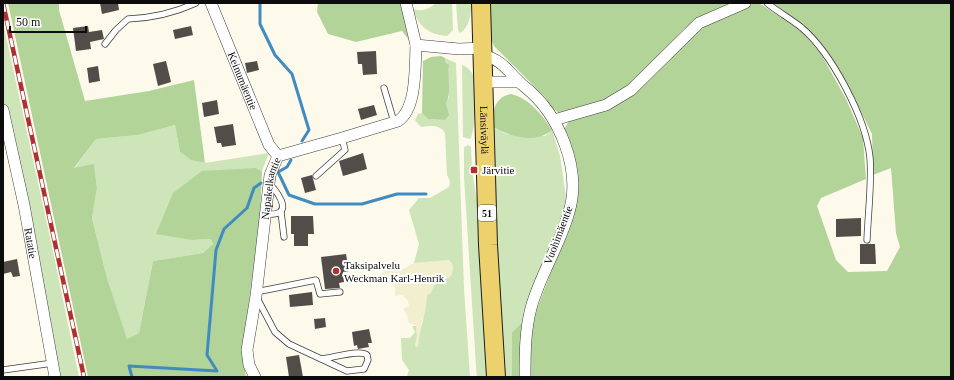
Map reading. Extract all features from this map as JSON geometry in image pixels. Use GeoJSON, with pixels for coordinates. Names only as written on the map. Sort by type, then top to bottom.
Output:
{"type":"FeatureCollection","features":[{"type":"Feature","properties":{"kind":"main road","name":"Länsiväylä"},"geometry":{"type":"LineString","coordinates":[[481,3],[489,253],[496,377]]}},
{"type":"Feature","properties":{"kind":"street","name":"Keinumäentie"},"geometry":{"type":"LineString","coordinates":[[210,3],[269,145],[278,156]]}},
{"type":"Feature","properties":{"kind":"street","name":"Napakelkantie"},"geometry":{"type":"LineString","coordinates":[[255,377],[249,365],[247,350],[256,294],[270,175],[278,156],[394,122],[403,117],[408,110],[414,80],[416,45],[406,3]]}},
{"type":"Feature","properties":{"kind":"street"},"geometry":{"type":"LineString","coordinates":[[554,120],[606,105],[632,90],[699,23],[745,3]]}},
{"type":"Feature","properties":{"kind":"street"},"geometry":{"type":"LineString","coordinates":[[416,45],[482,51]]}},
{"type":"Feature","properties":{"kind":"street","name":"Vuohimäentie"},"geometry":{"type":"LineString","coordinates":[[482,51],[504,65],[519,82],[532,92],[554,120],[568,157],[572,179],[572,195],[569,212],[531,307],[525,340],[525,377]]}},
{"type":"Feature","properties":{"kind":"street"},"geometry":{"type":"LineString","coordinates":[[484,82],[519,82]]}},
{"type":"Feature","properties":{"kind":"street","name":"Ratatie"},"geometry":{"type":"LineString","coordinates":[[3,110],[24,205],[56,377]]}},
{"type":"Feature","properties":{"kind":"lane"},"geometry":{"type":"LineString","coordinates":[[105,44],[116,30],[128,19],[152,18],[178,11],[196,3]]}},
{"type":"Feature","properties":{"kind":"lane"},"geometry":{"type":"LineString","coordinates":[[767,3],[801,28],[814,41],[823,52],[855,104],[866,134],[870,159],[867,240]]}},
{"type":"Feature","properties":{"kind":"lane"},"geometry":{"type":"LineString","coordinates":[[384,88],[394,122]]}},
{"type":"Feature","properties":{"kind":"lane"},"geometry":{"type":"LineString","coordinates":[[316,176],[345,150],[342,138]]}},
{"type":"Feature","properties":{"kind":"lane"},"geometry":{"type":"LineString","coordinates":[[269,182],[280,195],[283,203],[281,212],[284,237]]}},
{"type":"Feature","properties":{"kind":"lane"},"geometry":{"type":"LineString","coordinates":[[265,214],[275,215],[281,212]]}},
{"type":"Feature","properties":{"kind":"lane"},"geometry":{"type":"LineString","coordinates":[[320,359],[359,352],[367,355],[368,360],[364,369],[347,371],[320,359],[289,344],[275,332],[256,294],[316,280],[320,294],[340,292]]}},
{"type":"Feature","properties":{"kind":"lane"},"geometry":{"type":"LineString","coordinates":[[3,370],[53,363]]}},
{"type":"Feature","properties":{"kind":"shaded area"},"geometry":{"type":"Polygon","coordinates":[[[449,260],[452,262],[454,270],[452,276],[449,278],[440,279],[431,294],[427,297],[428,301],[422,320],[418,347],[415,346],[417,336],[416,326],[409,323],[407,315],[403,309],[409,306],[408,301],[403,295],[395,296],[395,287],[380,274],[389,269],[403,269],[414,263],[449,260]]]}},
{"type":"Feature","properties":{"kind":"green space"},"geometry":{"type":"Polygon","coordinates":[[[8,3],[59,3],[59,10],[85,101],[149,91],[194,80],[205,163],[191,160],[180,152],[175,125],[138,135],[96,139],[74,168],[94,164],[97,188],[92,218],[107,278],[127,339],[139,333],[153,261],[203,253],[213,244],[211,239],[192,240],[156,234],[173,193],[202,171],[256,168],[262,171],[260,218],[242,355],[246,377],[88,377],[8,3]]]}},
{"type":"Feature","properties":{"kind":"green space"},"geometry":{"type":"Polygon","coordinates":[[[318,3],[402,3],[408,39],[402,31],[356,42],[328,34],[317,12],[318,3]]]}},
{"type":"Feature","properties":{"kind":"green space"},"geometry":{"type":"Polygon","coordinates":[[[436,3],[452,3],[453,30],[447,36],[430,32],[421,25],[413,9],[425,9],[436,3]]]}},
{"type":"Feature","properties":{"kind":"green space"},"geometry":{"type":"Polygon","coordinates":[[[456,3],[471,3],[468,24],[460,33],[458,30],[456,3]]]}},
{"type":"Feature","properties":{"kind":"green space"},"geometry":{"type":"Polygon","coordinates":[[[490,3],[734,3],[684,29],[631,85],[603,103],[561,114],[553,109],[545,97],[494,46],[491,38],[490,3]]]}},
{"type":"Feature","properties":{"kind":"green space"},"geometry":{"type":"Polygon","coordinates":[[[754,3],[759,3],[801,31],[821,54],[846,99],[863,138],[866,179],[821,198],[817,206],[836,260],[848,272],[887,271],[900,247],[896,233],[891,168],[873,175],[872,134],[848,85],[824,48],[804,26],[772,3],[951,3],[951,377],[529,377],[529,340],[535,314],[576,207],[579,183],[563,131],[569,121],[610,106],[703,26],[754,3]]]}},
{"type":"Feature","properties":{"kind":"green space"},"geometry":{"type":"Polygon","coordinates":[[[3,23],[79,377],[58,377],[3,112],[3,23]]]}},
{"type":"Feature","properties":{"kind":"green space"},"geometry":{"type":"Polygon","coordinates":[[[441,56],[445,58],[445,62],[449,65],[449,95],[446,104],[449,115],[445,120],[428,119],[422,113],[423,61],[431,57],[441,56]]]}},
{"type":"Feature","properties":{"kind":"green space"},"geometry":{"type":"Polygon","coordinates":[[[445,58],[456,63],[464,289],[470,377],[410,377],[407,376],[409,370],[402,360],[401,338],[410,338],[415,332],[412,326],[416,326],[417,336],[415,346],[418,347],[426,308],[427,295],[431,293],[437,282],[449,278],[453,269],[449,260],[414,263],[419,244],[409,210],[419,198],[430,198],[449,187],[450,181],[447,175],[445,133],[437,127],[421,127],[415,120],[418,114],[422,113],[428,119],[445,120],[446,104],[449,97],[449,66],[445,62],[445,58]]]}},
{"type":"Feature","properties":{"kind":"green space"},"geometry":{"type":"Polygon","coordinates":[[[462,65],[471,71],[474,80],[475,118],[470,139],[463,137],[462,65]]]}},
{"type":"Feature","properties":{"kind":"green space"},"geometry":{"type":"Polygon","coordinates":[[[511,94],[524,99],[529,103],[552,130],[545,135],[530,138],[513,136],[491,126],[493,111],[497,102],[501,98],[511,94]]]}},
{"type":"Feature","properties":{"kind":"green space"},"geometry":{"type":"Polygon","coordinates":[[[175,125],[180,152],[191,160],[205,163],[269,153],[262,171],[256,168],[192,240],[211,239],[213,244],[203,253],[153,261],[139,333],[127,340],[107,278],[92,218],[97,188],[94,165],[74,169],[96,139],[138,135],[175,125]]]}},
{"type":"Feature","properties":{"kind":"green space"},"geometry":{"type":"Polygon","coordinates":[[[490,126],[506,134],[545,136],[552,130],[560,156],[566,197],[562,218],[524,321],[512,332],[512,377],[503,377],[490,126]]]}},
{"type":"Feature","properties":{"kind":"green space"},"geometry":{"type":"Polygon","coordinates":[[[468,145],[471,147],[472,171],[477,201],[487,377],[477,377],[476,367],[464,177],[464,147],[468,145]]]}},
{"type":"Feature","properties":{"kind":"green space"},"geometry":{"type":"Polygon","coordinates":[[[524,321],[519,377],[512,377],[512,332],[524,321]]]}},
{"type":"Feature","properties":{"kind":"building"},"geometry":{"type":"Polygon","coordinates":[[[100,3],[118,3],[119,10],[102,14],[100,3]]]}},
{"type":"Feature","properties":{"kind":"building"},"geometry":{"type":"Polygon","coordinates":[[[88,26],[89,32],[102,30],[104,39],[90,42],[91,49],[76,51],[73,28],[88,26]]]}},
{"type":"Feature","properties":{"kind":"building"},"geometry":{"type":"Polygon","coordinates":[[[191,26],[193,35],[175,39],[173,30],[191,26]]]}},
{"type":"Feature","properties":{"kind":"building"},"geometry":{"type":"Polygon","coordinates":[[[376,51],[377,74],[363,75],[362,64],[358,64],[357,52],[376,51]]]}},
{"type":"Feature","properties":{"kind":"building"},"geometry":{"type":"Polygon","coordinates":[[[166,61],[171,82],[158,86],[153,64],[166,61]]]}},
{"type":"Feature","properties":{"kind":"building"},"geometry":{"type":"Polygon","coordinates":[[[257,61],[259,70],[247,73],[245,63],[257,61]]]}},
{"type":"Feature","properties":{"kind":"building"},"geometry":{"type":"Polygon","coordinates":[[[98,66],[100,81],[89,83],[87,68],[98,66]]]}},
{"type":"Feature","properties":{"kind":"building"},"geometry":{"type":"Polygon","coordinates":[[[217,100],[219,114],[204,117],[202,103],[217,100]]]}},
{"type":"Feature","properties":{"kind":"building"},"geometry":{"type":"Polygon","coordinates":[[[374,105],[377,115],[361,120],[358,109],[374,105]]]}},
{"type":"Feature","properties":{"kind":"building"},"geometry":{"type":"Polygon","coordinates":[[[233,124],[236,145],[222,147],[221,143],[217,143],[214,127],[233,124]]]}},
{"type":"Feature","properties":{"kind":"building"},"geometry":{"type":"Polygon","coordinates":[[[363,153],[367,169],[343,176],[339,161],[363,153]]]}},
{"type":"Feature","properties":{"kind":"building"},"geometry":{"type":"Polygon","coordinates":[[[312,175],[316,190],[305,193],[301,178],[312,175]]]}},
{"type":"Feature","properties":{"kind":"building"},"geometry":{"type":"Polygon","coordinates":[[[291,216],[313,216],[314,234],[308,234],[308,246],[294,246],[294,234],[291,234],[291,216]]]}},
{"type":"Feature","properties":{"kind":"building"},"geometry":{"type":"Polygon","coordinates":[[[861,218],[861,236],[836,237],[836,219],[861,218]]]}},
{"type":"Feature","properties":{"kind":"building"},"geometry":{"type":"Polygon","coordinates":[[[860,244],[875,244],[876,264],[860,264],[860,244]]]}},
{"type":"Feature","properties":{"kind":"building"},"geometry":{"type":"Polygon","coordinates":[[[346,254],[349,271],[343,272],[344,282],[339,283],[340,288],[325,289],[321,257],[346,254]]]}},
{"type":"Feature","properties":{"kind":"building"},"geometry":{"type":"Polygon","coordinates":[[[17,259],[20,276],[13,277],[11,272],[3,274],[3,262],[17,259]]]}},
{"type":"Feature","properties":{"kind":"building"},"geometry":{"type":"Polygon","coordinates":[[[312,292],[313,305],[290,307],[289,295],[312,292]]]}},
{"type":"Feature","properties":{"kind":"building"},"geometry":{"type":"Polygon","coordinates":[[[325,318],[326,327],[315,329],[314,319],[325,318]]]}},
{"type":"Feature","properties":{"kind":"building"},"geometry":{"type":"Polygon","coordinates":[[[369,329],[372,343],[368,343],[369,347],[358,349],[357,345],[354,346],[352,332],[369,329]]]}},
{"type":"Feature","properties":{"kind":"building"},"geometry":{"type":"Polygon","coordinates":[[[299,355],[303,377],[289,377],[286,357],[299,355]]]}},
{"type":"Feature","properties":{"kind":"waterway"},"geometry":{"type":"LineString","coordinates":[[260,3],[260,24],[275,55],[292,74],[309,130],[302,141]]}},
{"type":"Feature","properties":{"kind":"waterway"},"geometry":{"type":"LineString","coordinates":[[278,172],[287,167],[291,160]]}},
{"type":"Feature","properties":{"kind":"waterway"},"geometry":{"type":"LineString","coordinates":[[278,172],[289,195],[315,204],[362,204],[397,194],[426,194]]}},
{"type":"Feature","properties":{"kind":"waterway"},"geometry":{"type":"LineString","coordinates":[[132,377],[129,366],[217,371],[207,355],[216,250],[224,229],[247,208],[254,188],[261,183]]}},
{"type":"Feature","properties":{"kind":"railway"},"geometry":{"type":"LineString","coordinates":[[3,3],[84,377]]}},
{"type":"Feature","properties":{"kind":"place","name":"Järvitie"},"geometry":{"type":"Point","coordinates":[474,170]}},
{"type":"Feature","properties":{"kind":"place","name":"Taksipalvelu Weckman Karl-Henrik"},"geometry":{"type":"Point","coordinates":[336,271]}}]}
